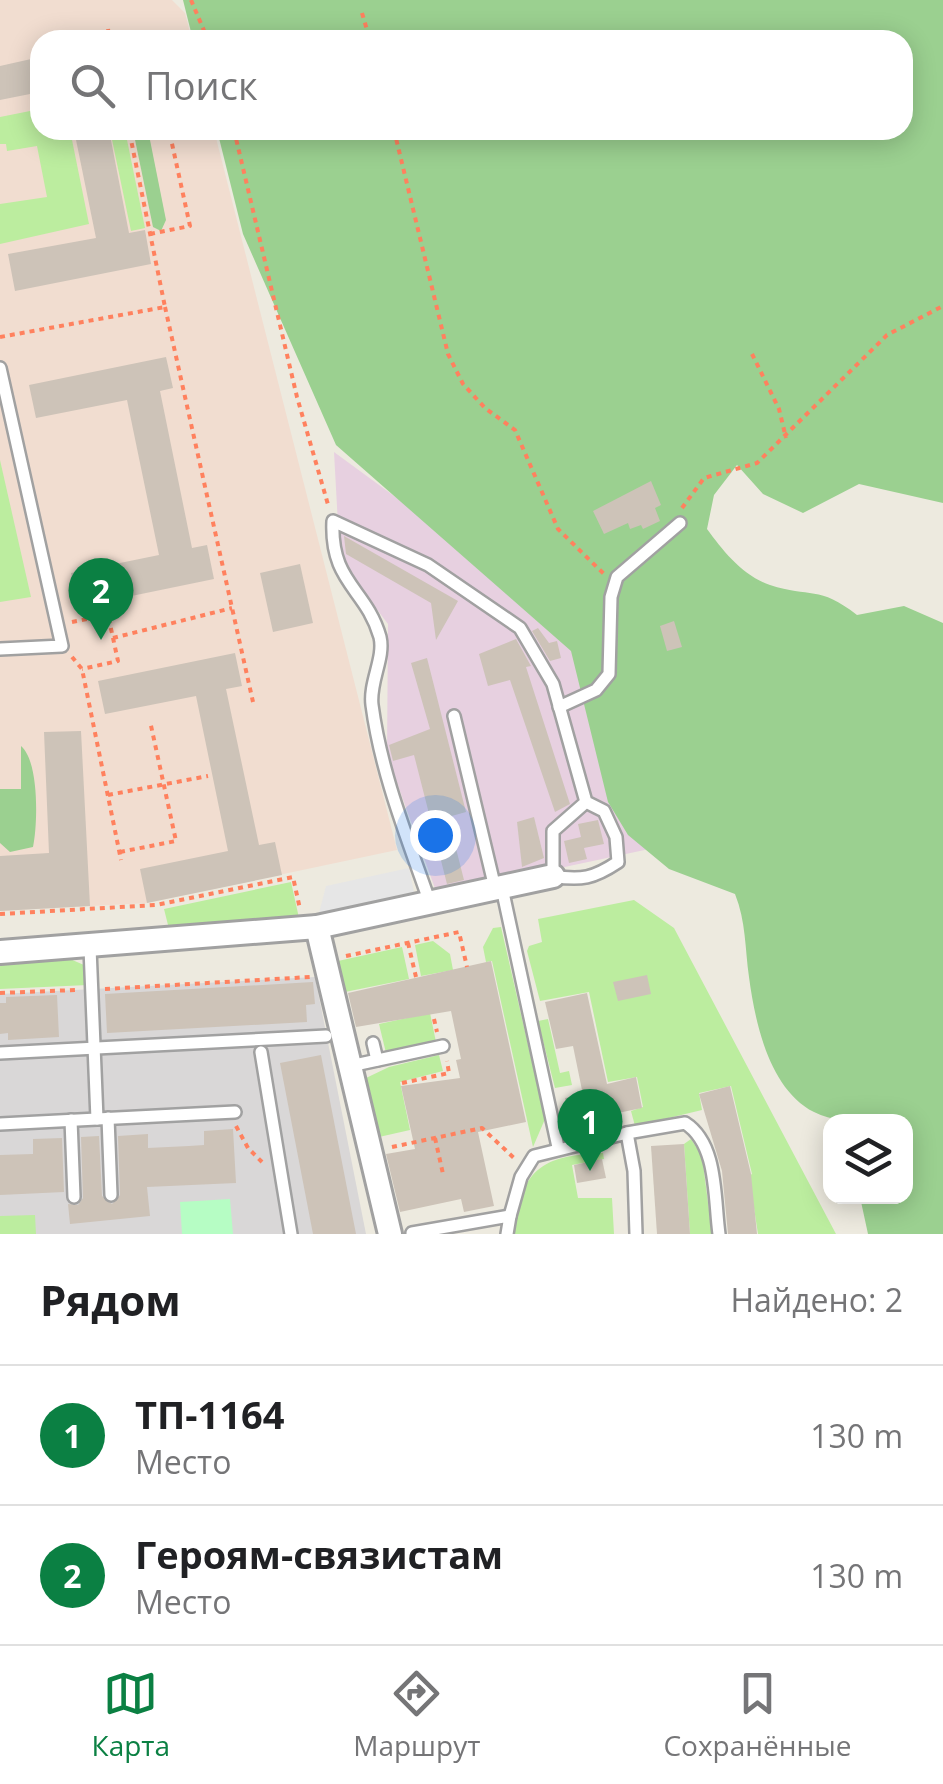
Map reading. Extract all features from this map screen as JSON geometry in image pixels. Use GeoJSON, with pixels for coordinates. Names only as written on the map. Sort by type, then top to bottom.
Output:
{"type":"FeatureCollection","features":[{"type":"Feature","properties":{"kind":"street"},"geometry":{"type":"LineString","coordinates":[[0,952],[90,948],[310,927],[553,876]]}},
{"type":"Feature","properties":{"kind":"street"},"geometry":{"type":"LineString","coordinates":[[310,927],[325,960],[390,1234]]}},
{"type":"Feature","properties":{"kind":"lane"},"geometry":{"type":"LineString","coordinates":[[0,368],[62,646],[0,649]]}},
{"type":"Feature","properties":{"kind":"lane"},"geometry":{"type":"LineString","coordinates":[[430,902],[376,736],[370,694],[382,643],[372,615],[342,577],[332,542],[333,521],[428,566],[520,628],[553,684],[586,802]]}},
{"type":"Feature","properties":{"kind":"lane"},"geometry":{"type":"LineString","coordinates":[[559,707],[596,690],[610,674],[616,577],[680,523]]}},
{"type":"Feature","properties":{"kind":"lane"},"geometry":{"type":"LineString","coordinates":[[454,716],[499,888],[558,1147]]}},
{"type":"Feature","properties":{"kind":"lane"},"geometry":{"type":"LineString","coordinates":[[586,802],[604,810],[616,838],[618,862],[596,877],[577,880],[553,876],[553,831],[586,802]]}},
{"type":"Feature","properties":{"kind":"lane"},"geometry":{"type":"LineString","coordinates":[[90,948],[94,1048],[111,1195]]}},
{"type":"Feature","properties":{"kind":"lane"},"geometry":{"type":"LineString","coordinates":[[0,1053],[326,1036]]}},
{"type":"Feature","properties":{"kind":"lane"},"geometry":{"type":"LineString","coordinates":[[373,1043],[377,1060]]}},
{"type":"Feature","properties":{"kind":"lane"},"geometry":{"type":"LineString","coordinates":[[350,1066],[443,1046]]}},
{"type":"Feature","properties":{"kind":"lane"},"geometry":{"type":"LineString","coordinates":[[262,1052],[291,1234]]}},
{"type":"Feature","properties":{"kind":"lane"},"geometry":{"type":"LineString","coordinates":[[0,1124],[232,1112]]}},
{"type":"Feature","properties":{"kind":"lane"},"geometry":{"type":"LineString","coordinates":[[71,1120],[74,1197]]}},
{"type":"Feature","properties":{"kind":"lane"},"geometry":{"type":"LineString","coordinates":[[507,1234],[525,1168],[534,1156],[558,1147],[684,1123],[699,1132],[708,1154],[718,1234]]}},
{"type":"Feature","properties":{"kind":"lane"},"geometry":{"type":"LineString","coordinates":[[627,1133],[634,1171],[636,1234]]}},
{"type":"Feature","properties":{"kind":"lane"},"geometry":{"type":"LineString","coordinates":[[412,1233],[510,1216]]}},
{"type":"Feature","properties":{"kind":"path"},"geometry":{"type":"LineString","coordinates":[[191,0],[204,30]]}},
{"type":"Feature","properties":{"kind":"path"},"geometry":{"type":"LineString","coordinates":[[362,12],[367,30]]}},
{"type":"Feature","properties":{"kind":"path"},"geometry":{"type":"LineString","coordinates":[[130,140],[254,702]]}},
{"type":"Feature","properties":{"kind":"path"},"geometry":{"type":"LineString","coordinates":[[150,234],[190,226],[171,140]]}},
{"type":"Feature","properties":{"kind":"path"},"geometry":{"type":"LineString","coordinates":[[236,140],[297,397],[333,521]]}},
{"type":"Feature","properties":{"kind":"path"},"geometry":{"type":"LineString","coordinates":[[397,140],[456,369],[484,408],[516,430],[558,529],[614,584]]}},
{"type":"Feature","properties":{"kind":"path"},"geometry":{"type":"LineString","coordinates":[[680,523],[688,497],[704,478],[757,463],[886,336],[943,306]]}},
{"type":"Feature","properties":{"kind":"path"},"geometry":{"type":"LineString","coordinates":[[0,337],[165,307]]}},
{"type":"Feature","properties":{"kind":"path"},"geometry":{"type":"LineString","coordinates":[[752,354],[779,409],[786,438]]}},
{"type":"Feature","properties":{"kind":"path"},"geometry":{"type":"LineString","coordinates":[[113,638],[232,608]]}},
{"type":"Feature","properties":{"kind":"path"},"geometry":{"type":"LineString","coordinates":[[57,625],[108,615],[118,661],[82,668]]}},
{"type":"Feature","properties":{"kind":"path"},"geometry":{"type":"LineString","coordinates":[[62,646],[82,668],[122,860]]}},
{"type":"Feature","properties":{"kind":"path"},"geometry":{"type":"LineString","coordinates":[[120,852],[176,841],[150,721]]}},
{"type":"Feature","properties":{"kind":"path"},"geometry":{"type":"LineString","coordinates":[[108,795],[208,776]]}},
{"type":"Feature","properties":{"kind":"path"},"geometry":{"type":"LineString","coordinates":[[0,914],[156,905],[293,877],[310,927]]}},
{"type":"Feature","properties":{"kind":"path"},"geometry":{"type":"LineString","coordinates":[[0,994],[314,977],[312,963],[459,932],[466,967]]}},
{"type":"Feature","properties":{"kind":"path"},"geometry":{"type":"LineString","coordinates":[[408,943],[416,977]]}},
{"type":"Feature","properties":{"kind":"path"},"geometry":{"type":"LineString","coordinates":[[402,1084],[450,1073],[443,1046]]}},
{"type":"Feature","properties":{"kind":"path"},"geometry":{"type":"LineString","coordinates":[[232,1112],[257,1159],[279,1171]]}},
{"type":"Feature","properties":{"kind":"path"},"geometry":{"type":"LineString","coordinates":[[384,1148],[482,1128],[525,1168]]}},
{"type":"Feature","properties":{"kind":"path"},"geometry":{"type":"LineString","coordinates":[[435,1138],[443,1174]]}},
{"type":"Feature","properties":{"kind":"shaded area"},"geometry":{"type":"Polygon","coordinates":[[[0,0],[172,0],[185,13],[189,30],[30,30],[30,140],[217,140],[397,850],[147,903],[0,911],[0,0]]]}},
{"type":"Feature","properties":{"kind":"shaded area"},"geometry":{"type":"Polygon","coordinates":[[[334,452],[592,641],[654,848],[437,894],[387,755],[388,624],[340,561],[334,452]]]}},
{"type":"Feature","properties":{"kind":"shaded area"},"geometry":{"type":"Polygon","coordinates":[[[409,868],[414,892],[319,913],[326,886],[409,868]]]}},
{"type":"Feature","properties":{"kind":"shaded area"},"geometry":{"type":"Polygon","coordinates":[[[315,977],[366,1234],[0,1234],[0,994],[315,977]]]}},
{"type":"Feature","properties":{"kind":"green space"},"geometry":{"type":"Polygon","coordinates":[[[183,0],[943,0],[943,503],[859,484],[803,513],[763,494],[737,465],[714,495],[707,529],[742,569],[770,585],[833,599],[857,615],[904,606],[943,623],[943,1234],[868,1234],[862,1204],[913,1204],[913,1114],[823,1115],[786,1088],[760,1033],[735,894],[669,869],[628,835],[608,802],[571,651],[336,445],[243,234],[220,140],[913,140],[913,30],[190,30],[183,0]]]}},
{"type":"Feature","properties":{"kind":"green space"},"geometry":{"type":"Polygon","coordinates":[[[30,111],[30,140],[72,140],[89,224],[0,244],[0,204],[47,197],[37,146],[7,151],[6,144],[0,144],[0,117],[30,111]]]}},
{"type":"Feature","properties":{"kind":"green space"},"geometry":{"type":"Polygon","coordinates":[[[112,140],[127,140],[145,228],[131,231],[112,140]]]}},
{"type":"Feature","properties":{"kind":"green space"},"geometry":{"type":"Polygon","coordinates":[[[135,140],[150,140],[166,220],[161,231],[153,227],[135,140]]]}},
{"type":"Feature","properties":{"kind":"green space"},"geometry":{"type":"Polygon","coordinates":[[[0,460],[31,597],[0,602],[0,460]]]}},
{"type":"Feature","properties":{"kind":"green space"},"geometry":{"type":"Polygon","coordinates":[[[21,746],[34,778],[35,836],[33,847],[10,852],[0,843],[0,789],[21,789],[21,746]]]}},
{"type":"Feature","properties":{"kind":"green space"},"geometry":{"type":"Polygon","coordinates":[[[291,882],[299,918],[169,929],[164,909],[291,882]]]}},
{"type":"Feature","properties":{"kind":"green space"},"geometry":{"type":"Polygon","coordinates":[[[634,900],[674,928],[836,1234],[758,1234],[749,1176],[752,1174],[731,1086],[699,1093],[702,1110],[635,1126],[631,1111],[643,1107],[637,1077],[608,1082],[589,992],[540,1001],[527,951],[529,946],[542,942],[538,919],[634,900]]]}},
{"type":"Feature","properties":{"kind":"green space"},"geometry":{"type":"Polygon","coordinates":[[[501,927],[545,1119],[533,1147],[492,961],[486,962],[483,947],[493,928],[501,927]]]}},
{"type":"Feature","properties":{"kind":"green space"},"geometry":{"type":"Polygon","coordinates":[[[433,941],[450,954],[453,970],[421,976],[415,945],[433,941]]]}},
{"type":"Feature","properties":{"kind":"green space"},"geometry":{"type":"Polygon","coordinates":[[[402,947],[409,979],[345,992],[338,961],[402,947]]]}},
{"type":"Feature","properties":{"kind":"green space"},"geometry":{"type":"Polygon","coordinates":[[[63,956],[84,965],[88,985],[0,989],[0,958],[63,956]]]}},
{"type":"Feature","properties":{"kind":"green space"},"geometry":{"type":"Polygon","coordinates":[[[430,1013],[436,1042],[386,1053],[379,1024],[430,1013]]]}},
{"type":"Feature","properties":{"kind":"green space"},"geometry":{"type":"Polygon","coordinates":[[[548,1019],[560,1073],[569,1071],[572,1085],[555,1088],[538,1021],[548,1019]]]}},
{"type":"Feature","properties":{"kind":"green space"},"geometry":{"type":"Polygon","coordinates":[[[439,1055],[443,1071],[400,1082],[410,1130],[379,1137],[366,1078],[389,1067],[439,1055]]]}},
{"type":"Feature","properties":{"kind":"green space"},"geometry":{"type":"Polygon","coordinates":[[[691,1139],[702,1156],[712,1234],[690,1234],[684,1144],[691,1139]]]}},
{"type":"Feature","properties":{"kind":"green space"},"geometry":{"type":"Polygon","coordinates":[[[603,1153],[604,1159],[572,1165],[578,1198],[612,1198],[614,1234],[512,1234],[522,1194],[538,1170],[563,1158],[603,1153]]]}},
{"type":"Feature","properties":{"kind":"green space"},"geometry":{"type":"Polygon","coordinates":[[[230,1199],[233,1234],[182,1234],[180,1202],[230,1199]]]}},
{"type":"Feature","properties":{"kind":"green space"},"geometry":{"type":"Polygon","coordinates":[[[35,1215],[36,1234],[0,1234],[0,1216],[35,1215]]]}},
{"type":"Feature","properties":{"kind":"building"},"geometry":{"type":"Polygon","coordinates":[[[30,59],[30,94],[0,100],[0,66],[30,59]]]}},
{"type":"Feature","properties":{"kind":"building"},"geometry":{"type":"Polygon","coordinates":[[[76,140],[111,140],[129,233],[145,230],[151,264],[15,291],[8,254],[96,238],[76,140]]]}},
{"type":"Feature","properties":{"kind":"building"},"geometry":{"type":"Polygon","coordinates":[[[166,357],[173,388],[160,391],[192,548],[207,545],[214,579],[78,607],[71,573],[159,555],[127,400],[36,418],[29,385],[166,357]]]}},
{"type":"Feature","properties":{"kind":"building"},"geometry":{"type":"Polygon","coordinates":[[[651,481],[661,505],[655,508],[660,521],[643,529],[641,525],[630,529],[628,523],[604,534],[593,511],[651,481]]]}},
{"type":"Feature","properties":{"kind":"building"},"geometry":{"type":"Polygon","coordinates":[[[344,536],[458,601],[436,640],[431,603],[346,554],[344,536]]]}},
{"type":"Feature","properties":{"kind":"building"},"geometry":{"type":"Polygon","coordinates":[[[300,564],[313,623],[273,632],[260,573],[300,564]]]}},
{"type":"Feature","properties":{"kind":"building"},"geometry":{"type":"Polygon","coordinates":[[[674,621],[682,647],[667,651],[660,626],[674,621]]]}},
{"type":"Feature","properties":{"kind":"building"},"geometry":{"type":"Polygon","coordinates":[[[538,628],[549,643],[557,641],[561,658],[550,661],[532,631],[538,628]]]}},
{"type":"Feature","properties":{"kind":"building"},"geometry":{"type":"Polygon","coordinates":[[[516,639],[531,666],[526,667],[570,804],[555,812],[510,680],[488,686],[479,654],[516,639]]]}},
{"type":"Feature","properties":{"kind":"building"},"geometry":{"type":"Polygon","coordinates":[[[235,653],[242,686],[226,689],[259,845],[275,842],[282,875],[147,903],[140,869],[228,851],[196,696],[105,714],[98,681],[235,653]]]}},
{"type":"Feature","properties":{"kind":"building"},"geometry":{"type":"Polygon","coordinates":[[[427,658],[466,812],[448,817],[464,880],[447,884],[414,755],[393,761],[389,745],[430,729],[411,663],[427,658]]]}},
{"type":"Feature","properties":{"kind":"building"},"geometry":{"type":"Polygon","coordinates":[[[81,731],[90,906],[0,911],[0,856],[49,853],[44,732],[81,731]]]}},
{"type":"Feature","properties":{"kind":"building"},"geometry":{"type":"Polygon","coordinates":[[[534,817],[544,858],[522,867],[517,822],[534,817]]]}},
{"type":"Feature","properties":{"kind":"building"},"geometry":{"type":"Polygon","coordinates":[[[598,820],[604,844],[584,848],[587,859],[569,863],[564,841],[581,837],[578,824],[598,820]]]}},
{"type":"Feature","properties":{"kind":"building"},"geometry":{"type":"Polygon","coordinates":[[[491,961],[526,1122],[478,1132],[494,1206],[464,1212],[461,1199],[400,1212],[386,1154],[415,1149],[401,1086],[460,1078],[456,1060],[461,1059],[451,1011],[356,1027],[348,993],[491,961]]]}},
{"type":"Feature","properties":{"kind":"building"},"geometry":{"type":"Polygon","coordinates":[[[647,975],[651,994],[618,1001],[613,982],[647,975]]]}},
{"type":"Feature","properties":{"kind":"building"},"geometry":{"type":"Polygon","coordinates":[[[313,982],[315,1004],[306,1005],[307,1022],[107,1033],[105,994],[313,982]]]}},
{"type":"Feature","properties":{"kind":"building"},"geometry":{"type":"Polygon","coordinates":[[[587,993],[607,1084],[636,1077],[642,1108],[613,1114],[615,1123],[571,1132],[565,1098],[583,1095],[573,1046],[556,1049],[545,1002],[587,993]]]}},
{"type":"Feature","properties":{"kind":"building"},"geometry":{"type":"Polygon","coordinates":[[[57,995],[59,1037],[8,1040],[8,1033],[0,1034],[0,1003],[6,1003],[6,997],[57,995]]]}},
{"type":"Feature","properties":{"kind":"building"},"geometry":{"type":"Polygon","coordinates":[[[321,1055],[356,1234],[313,1234],[280,1063],[321,1055]]]}},
{"type":"Feature","properties":{"kind":"building"},"geometry":{"type":"Polygon","coordinates":[[[730,1086],[751,1174],[757,1234],[728,1234],[722,1171],[699,1094],[730,1086]]]}},
{"type":"Feature","properties":{"kind":"building"},"geometry":{"type":"Polygon","coordinates":[[[233,1129],[236,1183],[147,1187],[150,1216],[70,1224],[68,1204],[78,1205],[83,1198],[81,1137],[99,1136],[102,1196],[112,1204],[120,1195],[118,1136],[148,1134],[148,1148],[189,1146],[204,1145],[204,1131],[233,1129]]]}},
{"type":"Feature","properties":{"kind":"building"},"geometry":{"type":"Polygon","coordinates":[[[62,1138],[64,1192],[0,1195],[0,1155],[33,1154],[33,1139],[62,1138]]]}},
{"type":"Feature","properties":{"kind":"building"},"geometry":{"type":"Polygon","coordinates":[[[684,1144],[690,1234],[657,1234],[651,1146],[684,1144]]]}},
{"type":"Feature","properties":{"kind":"building"},"geometry":{"type":"Polygon","coordinates":[[[602,1159],[606,1178],[577,1183],[574,1165],[602,1159]]]}},
{"type":"Feature","properties":{"kind":"place","name":"Героям-связистам"},"geometry":{"type":"Point","coordinates":[101,640]}},
{"type":"Feature","properties":{"kind":"place","name":"ТП-1164"},"geometry":{"type":"Point","coordinates":[590,1171]}}]}
